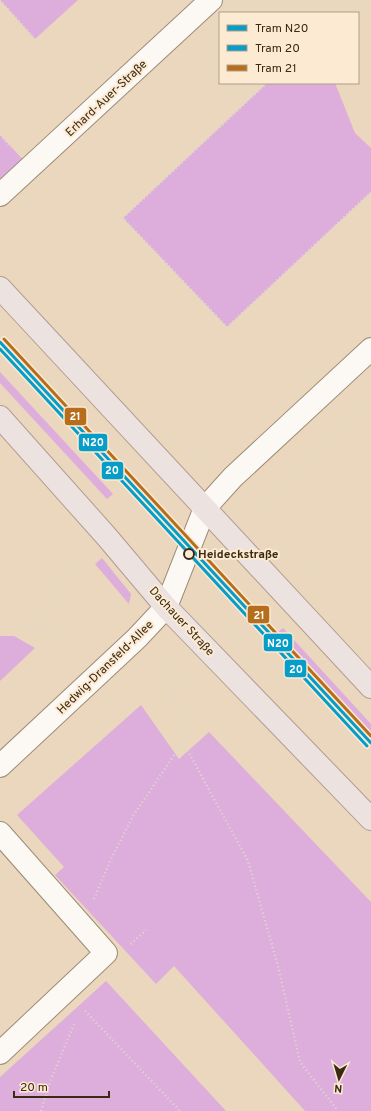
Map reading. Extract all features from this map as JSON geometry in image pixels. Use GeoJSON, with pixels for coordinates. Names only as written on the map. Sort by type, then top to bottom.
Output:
{"type":"FeatureCollection","features":[{"type":"Feature","properties":{"kind":"main road"},"geometry":{"type":"LineString","coordinates":[[0,288],[371,687]]}},
{"type":"Feature","properties":{"kind":"main road","name":"Dachauer Straße"},"geometry":{"type":"LineString","coordinates":[[0,417],[107,537],[166,607],[371,819]]}},
{"type":"Feature","properties":{"kind":"street","name":"Erhard-Auer-Straße"},"geometry":{"type":"LineString","coordinates":[[0,195],[211,0]]}},
{"type":"Feature","properties":{"kind":"street"},"geometry":{"type":"LineString","coordinates":[[205,508],[233,477],[371,349]]}},
{"type":"Feature","properties":{"kind":"street","name":"Hedwig-Dransfeld-Allee"},"geometry":{"type":"LineString","coordinates":[[0,766],[137,638],[166,607],[205,508]]}},
{"type":"Feature","properties":{"kind":"street"},"geometry":{"type":"LineString","coordinates":[[0,833],[106,953],[0,1053]]}},
{"type":"Feature","properties":{"kind":"path"},"geometry":{"type":"LineString","coordinates":[[0,0],[36,39]]}},
{"type":"Feature","properties":{"kind":"path"},"geometry":{"type":"LineString","coordinates":[[342,12],[355,0]]}},
{"type":"Feature","properties":{"kind":"path"},"geometry":{"type":"LineString","coordinates":[[265,84],[123,218],[227,327],[371,192]]}},
{"type":"Feature","properties":{"kind":"path"},"geometry":{"type":"LineString","coordinates":[[258,504],[371,398]]}},
{"type":"Feature","properties":{"kind":"path"},"geometry":{"type":"LineString","coordinates":[[30,626],[77,564],[204,447]]}},
{"type":"Feature","properties":{"kind":"path"},"geometry":{"type":"LineString","coordinates":[[186,683],[314,566]]}},
{"type":"Feature","properties":{"kind":"path"},"geometry":{"type":"LineString","coordinates":[[0,624],[30,626],[64,634]]}},
{"type":"Feature","properties":{"kind":"path"},"geometry":{"type":"LineString","coordinates":[[166,661],[183,742],[248,861],[278,966],[300,1062],[338,1111]]}},
{"type":"Feature","properties":{"kind":"path"},"geometry":{"type":"LineString","coordinates":[[78,921],[91,906],[110,861],[132,816],[183,742]]}},
{"type":"Feature","properties":{"kind":"path"},"geometry":{"type":"LineString","coordinates":[[70,988],[81,1008],[180,1111]]}},
{"type":"Feature","properties":{"kind":"path"},"geometry":{"type":"LineString","coordinates":[[41,1111],[51,1079],[81,1008]]}},
{"type":"Feature","properties":{"kind":"shaded area"},"geometry":{"type":"Polygon","coordinates":[[[0,0],[78,0],[35,39],[0,0]]]}},
{"type":"Feature","properties":{"kind":"shaded area"},"geometry":{"type":"Polygon","coordinates":[[[266,84],[335,84],[355,133],[371,148],[371,192],[227,327],[123,218],[266,84]]]}},
{"type":"Feature","properties":{"kind":"shaded area"},"geometry":{"type":"Polygon","coordinates":[[[0,135],[30,167],[0,195],[0,135]]]}},
{"type":"Feature","properties":{"kind":"shaded area"},"geometry":{"type":"Polygon","coordinates":[[[0,372],[113,494],[107,499],[0,383],[0,372]]]}},
{"type":"Feature","properties":{"kind":"shaded area"},"geometry":{"type":"Polygon","coordinates":[[[102,558],[131,594],[129,604],[95,564],[102,558]]]}},
{"type":"Feature","properties":{"kind":"shaded area"},"geometry":{"type":"Polygon","coordinates":[[[283,628],[371,724],[371,735],[278,632],[283,628]]]}},
{"type":"Feature","properties":{"kind":"shaded area"},"geometry":{"type":"Polygon","coordinates":[[[0,636],[14,636],[35,648],[0,681],[0,636]]]}},
{"type":"Feature","properties":{"kind":"shaded area"},"geometry":{"type":"Polygon","coordinates":[[[141,705],[179,759],[209,732],[371,902],[371,1111],[305,1111],[174,966],[156,984],[55,875],[64,867],[17,815],[141,705]]]}},
{"type":"Feature","properties":{"kind":"shaded area"},"geometry":{"type":"Polygon","coordinates":[[[106,981],[226,1111],[0,1111],[0,1077],[106,981]]]}},
{"type":"Feature","properties":{"kind":"tram line","name":"21"},"geometry":{"type":"LineString","coordinates":[[4,339],[371,736]]}},
{"type":"Feature","properties":{"kind":"tram line","name":"N20"},"geometry":{"type":"LineString","coordinates":[[0,342],[371,743]]}},
{"type":"Feature","properties":{"kind":"tram line","name":"20"},"geometry":{"type":"LineString","coordinates":[[0,349],[367,746]]}},
{"type":"Feature","properties":{"kind":"place","name":"Heideckstraße"},"geometry":{"type":"Point","coordinates":[189,554]}}]}
